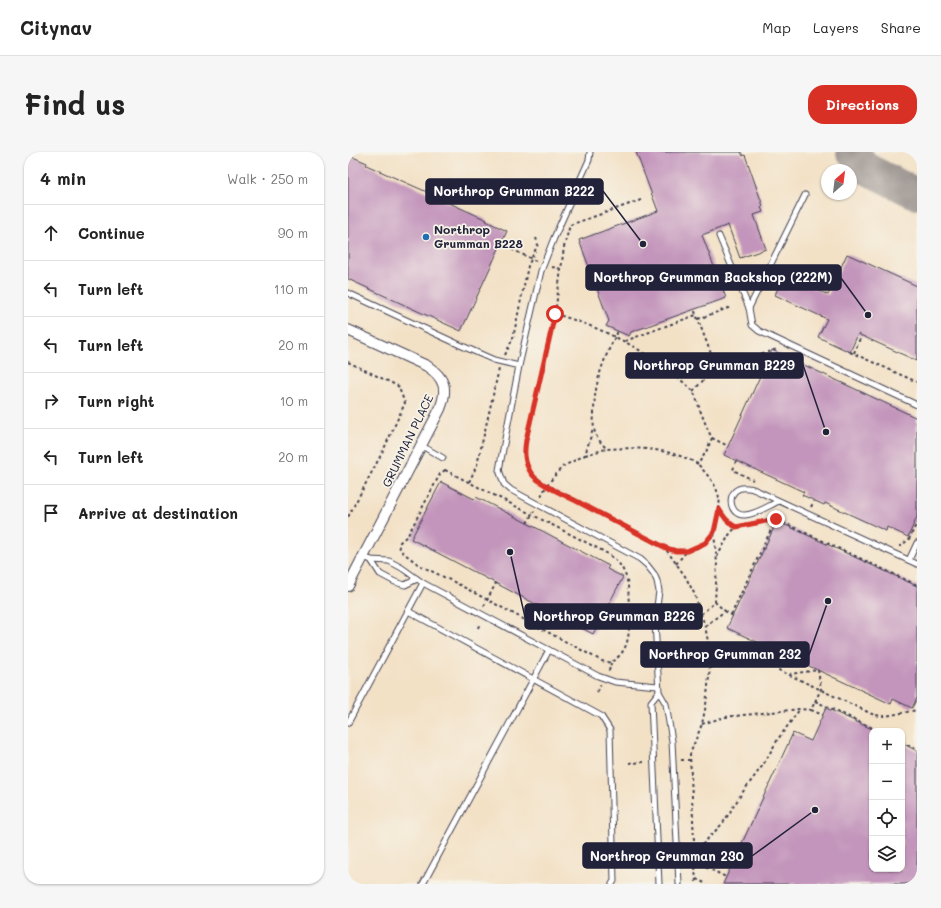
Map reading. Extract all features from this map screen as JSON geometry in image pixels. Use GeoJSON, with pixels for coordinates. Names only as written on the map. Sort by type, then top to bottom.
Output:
{"type":"FeatureCollection","features":[{"type":"Feature","properties":{"kind":"street","name":"GRUMMAN PLACE"},"geometry":{"type":"LineString","coordinates":[[348,330],[434,370],[444,385],[444,400],[367,559],[348,586]]}},
{"type":"Feature","properties":{"kind":"lane"},"geometry":{"type":"LineString","coordinates":[[590,152],[589,160],[541,271],[519,366],[500,458],[499,470],[500,477],[504,484],[511,490],[640,559],[647,564],[656,578],[658,591],[655,622],[658,686],[659,692],[666,704],[672,741],[679,884]]}},
{"type":"Feature","properties":{"kind":"lane"},"geometry":{"type":"LineString","coordinates":[[749,308],[805,195]]}},
{"type":"Feature","properties":{"kind":"lane"},"geometry":{"type":"LineString","coordinates":[[719,236],[749,308],[752,325],[759,331],[917,405]]}},
{"type":"Feature","properties":{"kind":"lane"},"geometry":{"type":"LineString","coordinates":[[348,293],[494,360],[519,366]]}},
{"type":"Feature","properties":{"kind":"lane"},"geometry":{"type":"LineString","coordinates":[[422,446],[443,458]]}},
{"type":"Feature","properties":{"kind":"lane"},"geometry":{"type":"LineString","coordinates":[[779,501],[756,512],[743,515],[737,513],[732,508],[731,500],[734,492],[739,488],[748,488],[779,501],[917,564]]}},
{"type":"Feature","properties":{"kind":"lane"},"geometry":{"type":"LineString","coordinates":[[910,560],[917,543]]}},
{"type":"Feature","properties":{"kind":"lane"},"geometry":{"type":"LineString","coordinates":[[367,559],[388,561],[402,568],[422,583],[598,676],[615,682],[658,686]]}},
{"type":"Feature","properties":{"kind":"lane"},"geometry":{"type":"LineString","coordinates":[[367,559],[380,574],[395,582],[405,585],[417,579]]}},
{"type":"Feature","properties":{"kind":"lane"},"geometry":{"type":"LineString","coordinates":[[348,723],[422,583]]}},
{"type":"Feature","properties":{"kind":"lane"},"geometry":{"type":"LineString","coordinates":[[408,612],[601,716],[610,730],[614,881],[612,884]]}},
{"type":"Feature","properties":{"kind":"lane"},"geometry":{"type":"LineString","coordinates":[[423,884],[549,650]]}},
{"type":"Feature","properties":{"kind":"lane"},"geometry":{"type":"LineString","coordinates":[[659,692],[651,702],[659,884]]}},
{"type":"Feature","properties":{"kind":"path"},"geometry":{"type":"LineString","coordinates":[[641,200],[570,225],[564,247],[555,314],[524,451],[526,462],[532,474],[546,485],[666,548],[676,551],[687,551],[705,543],[714,532]]}},
{"type":"Feature","properties":{"kind":"path"},"geometry":{"type":"LineString","coordinates":[[505,355],[513,338],[528,266],[538,244],[536,238]]}},
{"type":"Feature","properties":{"kind":"path"},"geometry":{"type":"LineString","coordinates":[[501,244],[537,261]]}},
{"type":"Feature","properties":{"kind":"path"},"geometry":{"type":"LineString","coordinates":[[549,267],[561,269]]}},
{"type":"Feature","properties":{"kind":"path"},"geometry":{"type":"LineString","coordinates":[[698,319],[731,307]]}},
{"type":"Feature","properties":{"kind":"path"},"geometry":{"type":"LineString","coordinates":[[694,309],[716,367]]}},
{"type":"Feature","properties":{"kind":"path"},"geometry":{"type":"LineString","coordinates":[[555,314],[571,318],[625,341],[653,358],[693,391],[706,427],[712,438],[728,446]]}},
{"type":"Feature","properties":{"kind":"path"},"geometry":{"type":"LineString","coordinates":[[625,341],[696,314]]}},
{"type":"Feature","properties":{"kind":"path"},"geometry":{"type":"LineString","coordinates":[[606,449],[598,440],[594,428],[594,397],[598,377],[618,331]]}},
{"type":"Feature","properties":{"kind":"path"},"geometry":{"type":"LineString","coordinates":[[854,353],[861,336]]}},
{"type":"Feature","properties":{"kind":"path"},"geometry":{"type":"LineString","coordinates":[[716,367],[724,368],[776,348],[783,352]]}},
{"type":"Feature","properties":{"kind":"path"},"geometry":{"type":"LineString","coordinates":[[850,352],[917,382]]}},
{"type":"Feature","properties":{"kind":"path"},"geometry":{"type":"LineString","coordinates":[[348,362],[398,386],[405,403],[383,451],[348,517]]}},
{"type":"Feature","properties":{"kind":"path"},"geometry":{"type":"LineString","coordinates":[[693,391],[716,367]]}},
{"type":"Feature","properties":{"kind":"path"},"geometry":{"type":"LineString","coordinates":[[469,482],[477,465],[499,368]]}},
{"type":"Feature","properties":{"kind":"path"},"geometry":{"type":"LineString","coordinates":[[584,455],[594,428]]}},
{"type":"Feature","properties":{"kind":"path"},"geometry":{"type":"LineString","coordinates":[[698,464],[706,452],[712,438]]}},
{"type":"Feature","properties":{"kind":"path"},"geometry":{"type":"LineString","coordinates":[[539,499],[546,485],[562,466],[584,455],[606,449],[628,447],[662,450],[698,464],[714,482],[719,496],[719,509],[714,532],[716,558],[715,602],[701,614]]}},
{"type":"Feature","properties":{"kind":"path"},"geometry":{"type":"LineString","coordinates":[[736,461],[732,470],[754,480]]}},
{"type":"Feature","properties":{"kind":"path"},"geometry":{"type":"LineString","coordinates":[[609,673],[611,663],[624,651],[628,637],[628,586],[624,571],[617,561],[610,555],[469,482],[445,470],[442,471],[408,535],[400,542],[399,546],[401,552],[419,566],[456,582],[600,660],[606,663],[611,663]]}},
{"type":"Feature","properties":{"kind":"path"},"geometry":{"type":"LineString","coordinates":[[814,501],[811,507],[818,510]]}},
{"type":"Feature","properties":{"kind":"path"},"geometry":{"type":"LineString","coordinates":[[719,509],[725,518],[736,527]]}},
{"type":"Feature","properties":{"kind":"path"},"geometry":{"type":"LineString","coordinates":[[527,523],[534,511]]}},
{"type":"Feature","properties":{"kind":"path"},"geometry":{"type":"LineString","coordinates":[[715,602],[732,615],[776,519]]}},
{"type":"Feature","properties":{"kind":"path"},"geometry":{"type":"LineString","coordinates":[[716,558],[729,535],[736,527],[776,519],[917,585]]}},
{"type":"Feature","properties":{"kind":"path"},"geometry":{"type":"LineString","coordinates":[[894,545],[901,546],[909,539],[917,523]]}},
{"type":"Feature","properties":{"kind":"path"},"geometry":{"type":"LineString","coordinates":[[666,548],[685,576],[694,593],[705,626],[710,657],[706,705],[702,724],[690,754],[696,884]]}},
{"type":"Feature","properties":{"kind":"path"},"geometry":{"type":"LineString","coordinates":[[676,564],[687,551]]}},
{"type":"Feature","properties":{"kind":"path"},"geometry":{"type":"LineString","coordinates":[[484,607],[496,583]]}},
{"type":"Feature","properties":{"kind":"path"},"geometry":{"type":"LineString","coordinates":[[705,626],[725,611]]}},
{"type":"Feature","properties":{"kind":"path"},"geometry":{"type":"LineString","coordinates":[[478,628],[482,620]]}},
{"type":"Feature","properties":{"kind":"path"},"geometry":{"type":"LineString","coordinates":[[710,657],[736,651],[745,654],[872,714],[880,716],[917,710]]}},
{"type":"Feature","properties":{"kind":"path"},"geometry":{"type":"LineString","coordinates":[[788,674],[818,670],[821,689],[811,710]]}},
{"type":"Feature","properties":{"kind":"path"},"geometry":{"type":"LineString","coordinates":[[597,692],[602,684]]}},
{"type":"Feature","properties":{"kind":"path"},"geometry":{"type":"LineString","coordinates":[[815,701],[873,728]]}},
{"type":"Feature","properties":{"kind":"path"},"geometry":{"type":"LineString","coordinates":[[702,724],[725,717],[800,709],[811,710],[823,715]]}},
{"type":"Feature","properties":{"kind":"path"},"geometry":{"type":"LineString","coordinates":[[694,853],[723,823],[742,793],[763,765],[778,739],[800,709]]}},
{"type":"Feature","properties":{"kind":"path"},"geometry":{"type":"LineString","coordinates":[[905,743],[917,749]]}},
{"type":"Feature","properties":{"kind":"path"},"geometry":{"type":"LineString","coordinates":[[678,760],[690,760]]}},
{"type":"Feature","properties":{"kind":"path"},"geometry":{"type":"LineString","coordinates":[[629,763],[649,762]]}},
{"type":"Feature","properties":{"kind":"path"},"geometry":{"type":"LineString","coordinates":[[695,862],[726,877]]}},
{"type":"Feature","properties":{"kind":"path"},"geometry":{"type":"LineString","coordinates":[[696,879],[707,884]]}},
{"type":"Feature","properties":{"kind":"building"},"geometry":{"type":"Polygon","coordinates":[[[636,152],[741,152],[743,156],[745,155],[763,206],[761,207],[763,212],[754,215],[766,249],[740,258],[728,225],[702,235],[726,298],[631,332],[629,336],[606,326],[609,321],[579,240],[658,211],[636,152]]]}},
{"type":"Feature","properties":{"kind":"building","name":"Northrop Grumman B228"},"geometry":{"type":"Polygon","coordinates":[[[348,155],[367,163],[366,165],[487,220],[486,221],[507,231],[461,331],[348,279],[348,155]]]}},
{"type":"Feature","properties":{"kind":"building"},"geometry":{"type":"Polygon","coordinates":[[[847,254],[917,286],[917,361],[858,334],[850,352],[818,337],[827,319],[775,295],[784,274],[828,295],[847,254]]]}},
{"type":"Feature","properties":{"kind":"building"},"geometry":{"type":"Polygon","coordinates":[[[772,350],[917,418],[917,517],[908,537],[887,527],[886,531],[825,503],[824,505],[802,495],[804,492],[724,455],[772,350]]]}},
{"type":"Feature","properties":{"kind":"building"},"geometry":{"type":"Polygon","coordinates":[[[441,482],[474,499],[476,497],[527,523],[609,566],[607,569],[623,577],[593,634],[411,539],[441,482]]]}},
{"type":"Feature","properties":{"kind":"building"},"geometry":{"type":"Polygon","coordinates":[[[777,521],[917,586],[917,698],[912,708],[893,699],[891,704],[727,628],[777,521]]]}},
{"type":"Feature","properties":{"kind":"building"},"geometry":{"type":"Polygon","coordinates":[[[826,708],[870,728],[869,872],[905,872],[905,745],[917,751],[917,884],[723,884],[793,733],[811,741],[826,708]]]}},
{"type":"Feature","properties":{"kind":"taxiway"},"geometry":{"type":"LineString","coordinates":[[852,152],[867,169],[917,194]]}},
{"type":"Feature","properties":{"kind":"place","name":"Northrop Grumman B228"},"geometry":{"type":"Point","coordinates":[426,237]}},
{"type":"Feature","properties":{"kind":"place","name":"Northrop Grumman B222"},"geometry":{"type":"Point","coordinates":[643,244]}},
{"type":"Feature","properties":{"kind":"place","name":"Northrop Grumman Backshop (222M)"},"geometry":{"type":"Point","coordinates":[868,315]}},
{"type":"Feature","properties":{"kind":"place","name":"Northrop Grumman B229"},"geometry":{"type":"Point","coordinates":[826,432]}},
{"type":"Feature","properties":{"kind":"place","name":"Northrop Grumman B226"},"geometry":{"type":"Point","coordinates":[510,552]}},
{"type":"Feature","properties":{"kind":"place","name":"Northrop Grumman 232"},"geometry":{"type":"Point","coordinates":[828,601]}},
{"type":"Feature","properties":{"kind":"place","name":"Northrop Grumman 230"},"geometry":{"type":"Point","coordinates":[815,810]}},
{"type":"Feature","properties":{"kind":"route"},"geometry":{"type":"LineString","coordinates":[[555,314],[524,451],[526,462],[532,474],[540,481],[560,492],[666,548],[676,551],[687,551],[697,548],[705,543],[714,532],[719,509],[725,518],[736,527],[776,519]]}}]}
